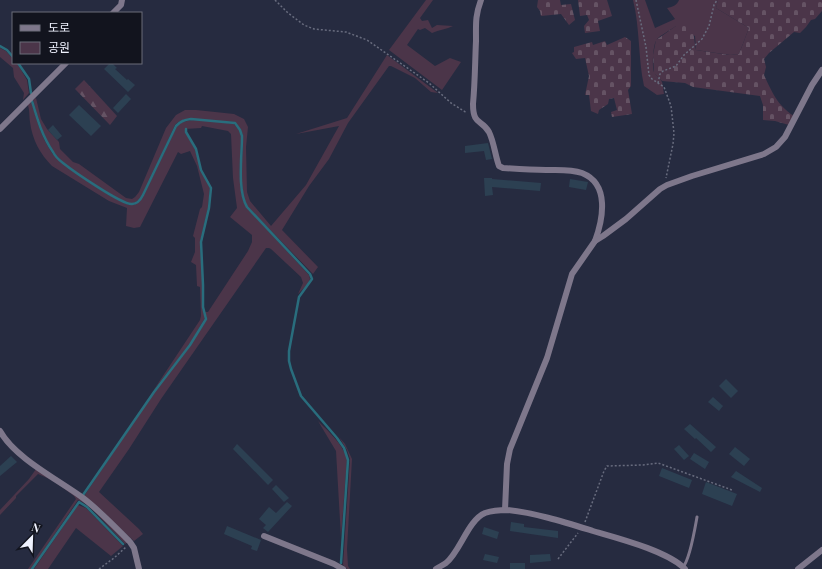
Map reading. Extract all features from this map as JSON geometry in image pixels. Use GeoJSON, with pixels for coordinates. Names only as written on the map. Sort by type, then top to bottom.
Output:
{"type":"FeatureCollection","features":[{"type":"Feature","properties":{"kind":"street"},"geometry":{"type":"LineString","coordinates":[[114,12],[121,4],[122,0]]}},
{"type":"Feature","properties":{"kind":"street"},"geometry":{"type":"LineString","coordinates":[[481,0],[477,9],[475,21],[473,113],[475,119],[489,132],[499,166],[503,168],[573,171],[586,175],[593,180],[598,187],[603,206],[602,216],[595,240],[572,274],[547,358],[510,449],[506,471],[505,510]]}},
{"type":"Feature","properties":{"kind":"street"},"geometry":{"type":"LineString","coordinates":[[0,129],[65,64]]}},
{"type":"Feature","properties":{"kind":"street"},"geometry":{"type":"LineString","coordinates":[[595,240],[626,219],[660,189],[692,176],[764,154],[776,147],[785,137],[812,85],[822,70]]}},
{"type":"Feature","properties":{"kind":"street"},"geometry":{"type":"LineString","coordinates":[[0,430],[2,439],[23,457],[84,499],[130,542],[134,548],[139,569]]}},
{"type":"Feature","properties":{"kind":"street"},"geometry":{"type":"LineString","coordinates":[[436,569],[446,563],[479,517],[485,513],[505,510],[557,519],[644,547],[673,560],[684,568]]}},
{"type":"Feature","properties":{"kind":"street"},"geometry":{"type":"LineString","coordinates":[[264,536],[343,569]]}},
{"type":"Feature","properties":{"kind":"street"},"geometry":{"type":"LineString","coordinates":[[798,569],[822,550]]}},
{"type":"Feature","properties":{"kind":"street"},"geometry":{"type":"LineString","coordinates":[[446,563],[450,569]]}},
{"type":"Feature","properties":{"kind":"lane"},"geometry":{"type":"LineString","coordinates":[[684,568],[697,517]]}},
{"type":"Feature","properties":{"kind":"path"},"geometry":{"type":"LineString","coordinates":[[275,0],[288,13],[304,25],[314,29],[346,32],[368,40],[429,83],[451,102],[475,119]]}},
{"type":"Feature","properties":{"kind":"path"},"geometry":{"type":"LineString","coordinates":[[636,0],[646,47],[649,75],[664,87],[671,106],[674,125],[667,186]]}},
{"type":"Feature","properties":{"kind":"path"},"geometry":{"type":"LineString","coordinates":[[658,83],[660,74],[663,71],[676,66],[702,39],[709,26],[714,5],[717,0]]}},
{"type":"Feature","properties":{"kind":"path"},"geometry":{"type":"LineString","coordinates":[[558,558],[582,528],[607,466],[642,466],[658,463],[732,490]]}},
{"type":"Feature","properties":{"kind":"path"},"geometry":{"type":"LineString","coordinates":[[99,569],[114,558],[130,542]]}},
{"type":"Feature","properties":{"kind":"green space"},"geometry":{"type":"Polygon","coordinates":[[[426,0],[433,0],[420,18],[422,21],[428,20],[432,28],[437,25],[453,26],[432,33],[425,28],[420,30],[418,29],[407,45],[435,66],[450,58],[461,62],[442,90],[389,50],[426,0]]]}},
{"type":"Feature","properties":{"kind":"green space"},"geometry":{"type":"Polygon","coordinates":[[[538,0],[560,0],[561,5],[571,4],[575,20],[569,25],[561,14],[541,16],[537,7],[538,0]]]}},
{"type":"Feature","properties":{"kind":"green space"},"geometry":{"type":"Polygon","coordinates":[[[578,0],[607,0],[612,16],[598,21],[600,31],[585,33],[584,26],[589,20],[587,15],[580,16],[578,0]]]}},
{"type":"Feature","properties":{"kind":"green space"},"geometry":{"type":"Polygon","coordinates":[[[633,0],[645,0],[655,28],[675,19],[667,8],[674,6],[679,0],[718,0],[716,8],[749,28],[739,54],[730,55],[696,50],[695,36],[676,26],[662,35],[656,41],[653,56],[654,72],[662,82],[664,94],[657,95],[644,86],[637,21],[633,0]]]}},
{"type":"Feature","properties":{"kind":"green space"},"geometry":{"type":"Polygon","coordinates":[[[718,0],[822,0],[822,11],[815,19],[811,20],[800,33],[794,32],[764,59],[766,67],[764,75],[773,93],[779,103],[794,116],[789,125],[775,121],[763,120],[763,105],[760,96],[693,87],[685,83],[662,81],[654,73],[653,55],[656,40],[676,26],[682,24],[690,29],[694,35],[696,50],[729,55],[739,54],[749,28],[716,8],[718,0]]]}},
{"type":"Feature","properties":{"kind":"green space"},"geometry":{"type":"Polygon","coordinates":[[[625,37],[631,41],[631,86],[628,90],[632,114],[612,117],[611,112],[617,110],[614,98],[609,99],[608,104],[599,110],[598,114],[591,111],[589,95],[585,95],[589,76],[585,58],[576,59],[572,53],[574,52],[574,47],[592,42],[593,45],[605,41],[607,45],[625,37]]]}},
{"type":"Feature","properties":{"kind":"green space"},"geometry":{"type":"Polygon","coordinates":[[[0,48],[6,51],[12,58],[12,64],[18,64],[27,80],[29,93],[23,100],[24,93],[14,77],[13,68],[0,57],[0,48]]]}},
{"type":"Feature","properties":{"kind":"green space"},"geometry":{"type":"Polygon","coordinates":[[[387,55],[438,93],[431,92],[415,78],[389,66],[348,123],[329,159],[309,186],[282,230],[318,267],[313,274],[248,207],[243,192],[242,182],[243,135],[235,122],[189,119],[182,120],[177,123],[143,195],[137,201],[130,203],[120,200],[94,184],[74,171],[58,157],[49,145],[33,100],[36,98],[41,119],[47,129],[59,142],[60,149],[73,162],[79,164],[126,198],[132,199],[139,192],[166,128],[176,115],[185,110],[196,110],[234,114],[244,119],[248,127],[246,147],[247,192],[250,201],[271,226],[306,185],[339,126],[296,134],[347,118],[387,55]]]}},
{"type":"Feature","properties":{"kind":"green space"},"geometry":{"type":"Polygon","coordinates":[[[84,80],[117,116],[110,125],[75,89],[84,80]]]}},
{"type":"Feature","properties":{"kind":"green space"},"geometry":{"type":"Polygon","coordinates":[[[31,100],[42,134],[52,153],[66,166],[104,192],[127,204],[133,205],[144,195],[177,126],[188,121],[196,120],[234,124],[239,130],[241,136],[240,183],[241,192],[247,208],[309,275],[310,279],[308,284],[298,294],[303,283],[301,277],[271,249],[266,248],[161,399],[99,492],[143,534],[134,541],[84,496],[154,392],[190,346],[207,319],[205,312],[208,312],[248,251],[252,242],[252,235],[230,217],[237,208],[233,178],[231,134],[228,131],[202,126],[201,128],[185,129],[185,132],[195,149],[201,170],[210,188],[208,208],[200,242],[203,285],[202,307],[205,318],[189,345],[153,391],[200,320],[201,316],[200,287],[197,286],[196,265],[191,262],[195,252],[195,238],[193,236],[200,209],[202,207],[204,194],[197,166],[190,151],[181,154],[178,152],[140,227],[134,228],[126,226],[127,208],[109,201],[52,166],[44,156],[37,146],[31,128],[27,103],[31,100]]]}},
{"type":"Feature","properties":{"kind":"green space"},"geometry":{"type":"Polygon","coordinates":[[[318,421],[339,443],[347,459],[341,538],[336,451],[318,421]]]}},
{"type":"Feature","properties":{"kind":"green space"},"geometry":{"type":"Polygon","coordinates":[[[339,437],[345,444],[352,459],[347,549],[348,566],[350,569],[347,569],[343,565],[350,459],[347,450],[339,437]]]}},
{"type":"Feature","properties":{"kind":"green space"},"geometry":{"type":"Polygon","coordinates":[[[36,469],[85,501],[128,542],[125,544],[88,505],[78,500],[31,569],[28,569],[76,499],[54,481],[38,474],[0,515],[0,510],[29,479],[36,469]]]}},
{"type":"Feature","properties":{"kind":"green space"},"geometry":{"type":"Polygon","coordinates":[[[78,505],[86,508],[123,546],[111,556],[76,528],[48,569],[34,569],[78,505]]]}},
{"type":"Feature","properties":{"kind":"building"},"geometry":{"type":"Polygon","coordinates":[[[109,64],[113,64],[117,68],[115,69],[135,85],[128,92],[104,69],[109,64]]]}},
{"type":"Feature","properties":{"kind":"building"},"geometry":{"type":"Polygon","coordinates":[[[126,94],[131,99],[118,113],[113,108],[126,94]]]}},
{"type":"Feature","properties":{"kind":"building"},"geometry":{"type":"Polygon","coordinates":[[[79,105],[101,126],[91,136],[69,115],[79,105]]]}},
{"type":"Feature","properties":{"kind":"building"},"geometry":{"type":"Polygon","coordinates":[[[53,125],[62,136],[57,140],[48,130],[53,125]]]}},
{"type":"Feature","properties":{"kind":"building"},"geometry":{"type":"Polygon","coordinates":[[[488,143],[492,159],[486,160],[484,151],[465,153],[465,146],[488,143]]]}},
{"type":"Feature","properties":{"kind":"building"},"geometry":{"type":"Polygon","coordinates":[[[484,178],[541,183],[540,191],[492,187],[493,195],[485,196],[484,178]]]}},
{"type":"Feature","properties":{"kind":"building"},"geometry":{"type":"Polygon","coordinates":[[[570,179],[588,182],[586,190],[569,187],[570,179]]]}},
{"type":"Feature","properties":{"kind":"building"},"geometry":{"type":"Polygon","coordinates":[[[726,379],[738,391],[731,398],[719,386],[726,379]]]}},
{"type":"Feature","properties":{"kind":"building"},"geometry":{"type":"Polygon","coordinates":[[[713,397],[723,406],[719,411],[708,402],[713,397]]]}},
{"type":"Feature","properties":{"kind":"building"},"geometry":{"type":"Polygon","coordinates":[[[690,424],[716,447],[711,452],[684,429],[690,424]]]}},
{"type":"Feature","properties":{"kind":"building"},"geometry":{"type":"Polygon","coordinates":[[[237,444],[273,480],[268,485],[233,449],[237,444]]]}},
{"type":"Feature","properties":{"kind":"building"},"geometry":{"type":"Polygon","coordinates":[[[679,445],[689,456],[684,460],[674,449],[679,445]]]}},
{"type":"Feature","properties":{"kind":"building"},"geometry":{"type":"Polygon","coordinates":[[[735,447],[750,459],[744,466],[729,454],[735,447]]]}},
{"type":"Feature","properties":{"kind":"building"},"geometry":{"type":"Polygon","coordinates":[[[694,453],[709,462],[705,469],[690,459],[694,453]]]}},
{"type":"Feature","properties":{"kind":"building"},"geometry":{"type":"Polygon","coordinates":[[[11,456],[17,462],[0,476],[0,466],[11,456]]]}},
{"type":"Feature","properties":{"kind":"building"},"geometry":{"type":"Polygon","coordinates":[[[662,468],[692,480],[689,488],[659,476],[662,468]]]}},
{"type":"Feature","properties":{"kind":"building"},"geometry":{"type":"Polygon","coordinates":[[[736,471],[762,488],[760,492],[731,477],[736,471]]]}},
{"type":"Feature","properties":{"kind":"building"},"geometry":{"type":"Polygon","coordinates":[[[706,482],[737,494],[732,506],[702,494],[706,482]]]}},
{"type":"Feature","properties":{"kind":"building"},"geometry":{"type":"Polygon","coordinates":[[[276,485],[289,498],[284,502],[272,489],[276,485]]]}},
{"type":"Feature","properties":{"kind":"building"},"geometry":{"type":"Polygon","coordinates":[[[287,502],[292,506],[268,532],[263,528],[266,525],[259,519],[269,507],[276,513],[287,502]]]}},
{"type":"Feature","properties":{"kind":"building"},"geometry":{"type":"Polygon","coordinates":[[[511,522],[524,524],[524,527],[558,531],[558,538],[510,531],[511,522]]]}},
{"type":"Feature","properties":{"kind":"building"},"geometry":{"type":"Polygon","coordinates":[[[227,526],[261,540],[257,551],[251,549],[252,546],[224,534],[227,526]]]}},
{"type":"Feature","properties":{"kind":"building"},"geometry":{"type":"Polygon","coordinates":[[[484,527],[499,532],[497,539],[482,534],[484,527]]]}},
{"type":"Feature","properties":{"kind":"building"},"geometry":{"type":"Polygon","coordinates":[[[485,554],[499,557],[497,563],[483,560],[485,554]]]}},
{"type":"Feature","properties":{"kind":"building"},"geometry":{"type":"Polygon","coordinates":[[[550,554],[551,561],[530,563],[530,555],[550,554]]]}},
{"type":"Feature","properties":{"kind":"building"},"geometry":{"type":"Polygon","coordinates":[[[510,563],[525,563],[525,569],[510,569],[510,563]]]}},
{"type":"Feature","properties":{"kind":"waterway"},"geometry":{"type":"LineString","coordinates":[[0,46],[7,50],[12,56]]}},
{"type":"Feature","properties":{"kind":"waterway"},"geometry":{"type":"LineString","coordinates":[[19,64],[29,79],[31,93]]}},
{"type":"Feature","properties":{"kind":"waterway"},"geometry":{"type":"LineString","coordinates":[[32,101],[43,133],[57,158],[98,187],[118,199],[132,204],[140,200],[142,197],[176,126],[179,123],[184,120],[191,119],[235,123],[240,130],[242,136],[241,182],[242,192],[247,207],[310,274],[312,279],[299,297],[289,351],[289,361],[301,396],[337,438],[344,448],[348,460],[341,563]]}},
{"type":"Feature","properties":{"kind":"waterway"},"geometry":{"type":"LineString","coordinates":[[83,495],[154,392],[190,345],[206,319],[203,307],[201,242],[209,208],[211,188],[201,170],[196,149],[186,132],[186,129]]}},
{"type":"Feature","properties":{"kind":"waterway"},"geometry":{"type":"LineString","coordinates":[[32,569],[79,502],[87,507],[123,544]]}}]}
